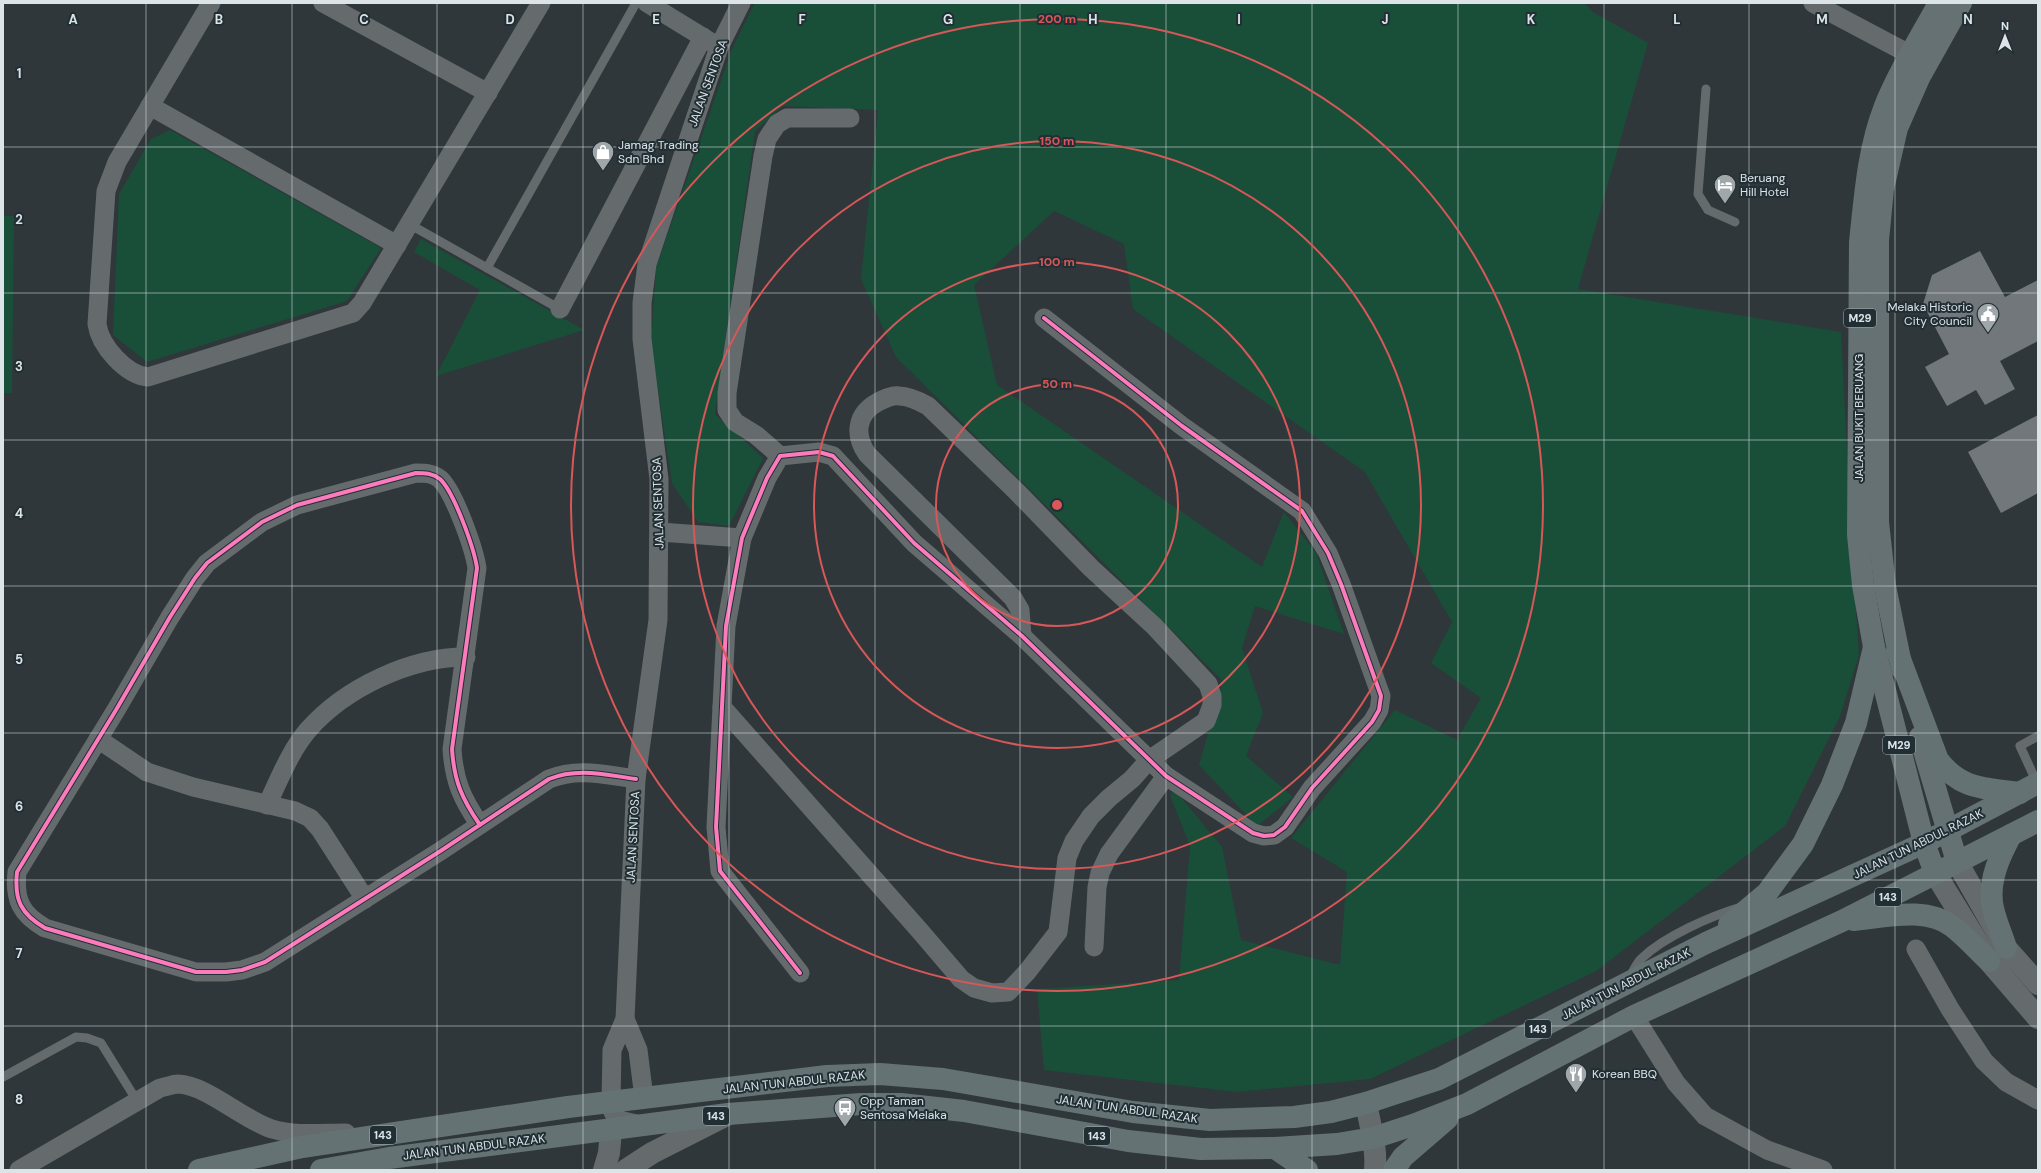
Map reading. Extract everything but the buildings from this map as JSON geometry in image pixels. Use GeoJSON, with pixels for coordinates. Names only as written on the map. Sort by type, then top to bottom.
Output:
{"type":"FeatureCollection","features":[{"type":"Feature","properties":{"kind":"highway"},"geometry":{"type":"LineString","coordinates":[[1706,943],[1767,893],[1803,844],[1832,785],[1856,723],[1874,647]]}},
{"type":"Feature","properties":{"kind":"highway"},"geometry":{"type":"LineString","coordinates":[[1897,651],[1938,760],[1948,773],[1963,783],[1979,787],[2032,786]]}},
{"type":"Feature","properties":{"kind":"highway","name":"JALAN TUN ABDUL RAZAK"},"geometry":{"type":"LineString","coordinates":[[199,1170],[302,1147],[611,1102],[828,1076],[880,1074],[943,1078],[1133,1112],[1210,1120],[1294,1117],[1331,1112],[1366,1104],[1439,1079],[1706,943],[1924,843],[2032,786]]}},
{"type":"Feature","properties":{"kind":"highway","name":"JALAN TUN ABDUL RAZAK"},"geometry":{"type":"LineString","coordinates":[[321,1170],[389,1158],[728,1114],[861,1104],[902,1104],[964,1111],[1128,1141],[1201,1149],[1275,1148],[1337,1144],[1373,1138],[1413,1126],[1467,1104],[1634,1016],[1842,921],[2038,821]]}},
{"type":"Feature","properties":{"kind":"highway"},"geometry":{"type":"LineString","coordinates":[[2006,948],[1992,904],[1992,885],[1997,862],[2011,835]]}},
{"type":"Feature","properties":{"kind":"highway"},"geometry":{"type":"LineString","coordinates":[[1842,921],[1897,915],[1920,915],[1938,918],[1952,926],[1989,961]]}},
{"type":"Feature","properties":{"kind":"highway"},"geometry":{"type":"LineString","coordinates":[[1394,1170],[1403,1157],[1419,1142],[1467,1104]]}},
{"type":"Feature","properties":{"kind":"highway"},"geometry":{"type":"LineString","coordinates":[[1275,1148],[1307,1170]]}},
{"type":"Feature","properties":{"kind":"main road","name":"JALAN BUKIT BERUANG"},"geometry":{"type":"LineString","coordinates":[[1935,873],[1924,843],[1874,647],[1863,585],[1858,535],[1860,242],[1865,194],[1872,149],[1885,106],[1940,3]]}},
{"type":"Feature","properties":{"kind":"main road","name":"JALAN BUKIT BERUANG"},"geometry":{"type":"LineString","coordinates":[[1957,862],[1946,832],[1897,651],[1885,586],[1878,522],[1879,233],[1883,189],[1897,128],[1919,78],[1961,3]]}},
{"type":"Feature","properties":{"kind":"main road"},"geometry":{"type":"LineString","coordinates":[[1957,862],[2006,948],[2038,984]]}},
{"type":"Feature","properties":{"kind":"main road"},"geometry":{"type":"LineString","coordinates":[[1935,873],[1989,961],[2038,1018]]}},
{"type":"Feature","properties":{"kind":"main road"},"geometry":{"type":"LineString","coordinates":[[1366,1104],[1373,1138],[1376,1170]]}},
{"type":"Feature","properties":{"kind":"main road"},"geometry":{"type":"LineString","coordinates":[[626,1170],[652,1153],[728,1114]]}},
{"type":"Feature","properties":{"kind":"main road"},"geometry":{"type":"LineString","coordinates":[[604,1170],[609,1153],[611,1130]]}},
{"type":"Feature","properties":{"kind":"street"},"geometry":{"type":"LineString","coordinates":[[212,3],[117,162],[106,191],[97,324],[98,334],[103,343],[129,370],[138,376],[148,377],[353,313],[362,303],[541,3]]}},
{"type":"Feature","properties":{"kind":"street"},"geometry":{"type":"LineString","coordinates":[[323,3],[488,93]]}},
{"type":"Feature","properties":{"kind":"street"},"geometry":{"type":"LineString","coordinates":[[647,3],[720,47]]}},
{"type":"Feature","properties":{"kind":"street","name":"JALAN SENTOSA"},"geometry":{"type":"LineString","coordinates":[[641,1126],[619,1120],[613,1112],[611,1102],[612,1050],[626,1019],[636,779],[658,620],[660,532],[659,479],[642,339],[643,296],[646,264],[720,47],[741,3]]}},
{"type":"Feature","properties":{"kind":"street"},"geometry":{"type":"LineString","coordinates":[[1813,3],[1911,55]]}},
{"type":"Feature","properties":{"kind":"street"},"geometry":{"type":"LineString","coordinates":[[560,309],[703,37]]}},
{"type":"Feature","properties":{"kind":"street"},"geometry":{"type":"LineString","coordinates":[[150,106],[397,245]]}},
{"type":"Feature","properties":{"kind":"street"},"geometry":{"type":"LineString","coordinates":[[850,118],[787,118],[777,124],[767,139],[763,156],[727,393],[727,410],[735,422],[756,435],[780,456],[819,452],[833,456],[914,543],[1022,636],[1166,776],[1253,833],[1264,836],[1274,835],[1285,828],[1312,788],[1372,722],[1379,710],[1381,696],[1341,584],[1328,553],[1302,511],[1182,426],[1044,318]]}},
{"type":"Feature","properties":{"kind":"street"},"geometry":{"type":"LineString","coordinates":[[722,707],[961,979],[974,988],[992,993],[1008,992],[1027,972],[1058,932],[1067,858],[1074,841],[1091,816],[1109,798],[1132,779],[1149,760],[1206,721],[1212,704],[1212,696],[1208,684],[1154,626],[1091,568],[1017,492],[928,406],[916,400],[897,396],[884,399],[870,406],[861,417],[859,424],[858,437],[864,450],[1013,598],[1020,610],[1022,636]]}},
{"type":"Feature","properties":{"kind":"street"},"geometry":{"type":"LineString","coordinates":[[780,456],[767,478],[742,538],[726,626],[716,827],[720,871],[800,973]]}},
{"type":"Feature","properties":{"kind":"street"},"geometry":{"type":"LineString","coordinates":[[480,825],[467,807],[459,789],[453,768],[452,749],[478,568],[475,552],[448,488],[439,478],[428,472],[409,474],[297,505],[262,522],[207,563],[195,578],[170,617],[17,872],[17,897],[23,911],[32,921],[45,928],[196,972],[226,972],[242,970],[265,962],[480,825],[549,779],[563,773],[578,771],[636,779]]}},
{"type":"Feature","properties":{"kind":"street"},"geometry":{"type":"LineString","coordinates":[[660,532],[742,538]]}},
{"type":"Feature","properties":{"kind":"street"},"geometry":{"type":"LineString","coordinates":[[267,805],[292,754],[308,730],[329,711],[361,687],[417,664],[451,657],[466,657]]}},
{"type":"Feature","properties":{"kind":"street"},"geometry":{"type":"LineString","coordinates":[[98,739],[147,772],[193,788],[295,811],[310,818],[332,846],[365,899]]}},
{"type":"Feature","properties":{"kind":"street"},"geometry":{"type":"LineString","coordinates":[[1094,948],[1097,887],[1100,873],[1109,854],[1166,776]]}},
{"type":"Feature","properties":{"kind":"street"},"geometry":{"type":"LineString","coordinates":[[1916,949],[1950,1009],[1984,1061],[2006,1082],[2038,1100]]}},
{"type":"Feature","properties":{"kind":"street"},"geometry":{"type":"LineString","coordinates":[[1634,1016],[1676,1083],[1705,1116],[1767,1150],[1824,1170]]}},
{"type":"Feature","properties":{"kind":"street","name":"JALAN SENTOSA"},"geometry":{"type":"LineString","coordinates":[[626,1019],[638,1050],[644,1098]]}},
{"type":"Feature","properties":{"kind":"street"},"geometry":{"type":"LineString","coordinates":[[19,1170],[160,1088],[179,1084],[204,1092],[256,1123],[289,1133],[393,1134]]}},
{"type":"Feature","properties":{"kind":"lane"},"geometry":{"type":"LineString","coordinates":[[487,268],[636,3]]}},
{"type":"Feature","properties":{"kind":"lane"},"geometry":{"type":"LineString","coordinates":[[1706,89],[1698,194],[1708,210],[1735,222]]}},
{"type":"Feature","properties":{"kind":"lane"},"geometry":{"type":"LineString","coordinates":[[409,224],[560,309]]}},
{"type":"Feature","properties":{"kind":"lane"},"geometry":{"type":"LineString","coordinates":[[2032,786],[2020,746],[2038,736]]}},
{"type":"Feature","properties":{"kind":"lane"},"geometry":{"type":"LineString","coordinates":[[1624,985],[1641,958],[1656,947],[1717,914],[1756,902]]}},
{"type":"Feature","properties":{"kind":"lane"},"geometry":{"type":"LineString","coordinates":[[3,1077],[76,1037],[87,1038],[101,1043],[137,1101]]}},
{"type":"Feature","properties":{"kind":"green space"},"geometry":{"type":"Polygon","coordinates":[[[755,3],[1584,3],[1593,12],[1648,43],[1578,289],[1841,332],[1851,537],[1859,655],[1840,716],[1785,826],[1596,971],[1370,1079],[1237,1092],[1044,1070],[1037,989],[1179,980],[1190,846],[1171,798],[1171,792],[1178,794],[1222,847],[1241,940],[1340,965],[1347,872],[1291,838],[1395,710],[1457,740],[1481,698],[1431,663],[1452,622],[1365,472],[1133,309],[1124,244],[1054,211],[974,285],[997,385],[1262,567],[1284,512],[1316,553],[1344,634],[1255,606],[1242,648],[1263,713],[1246,756],[1293,797],[1257,826],[1199,765],[1223,681],[896,357],[861,279],[878,110],[783,106],[755,131],[715,414],[763,458],[729,526],[698,522],[672,483],[651,342],[656,268],[732,49],[755,3]]]}},
{"type":"Feature","properties":{"kind":"green space"},"geometry":{"type":"Polygon","coordinates":[[[170,130],[381,248],[347,301],[147,362],[113,335],[119,194],[151,139],[170,130]]]}},
{"type":"Feature","properties":{"kind":"green space"},"geometry":{"type":"Polygon","coordinates":[[[3,216],[14,216],[12,393],[3,393],[3,216]]]}},
{"type":"Feature","properties":{"kind":"green space"},"geometry":{"type":"Polygon","coordinates":[[[421,239],[584,330],[436,376],[480,290],[414,252],[421,239]]]}},
{"type":"Feature","properties":{"kind":"cycle path"},"geometry":{"type":"LineString","coordinates":[[800,973],[720,871],[716,827],[726,626],[742,538],[767,478],[780,456],[819,452],[833,456],[914,543],[1022,636],[1166,776],[1253,833],[1264,836],[1274,835],[1285,827],[1312,788],[1372,722],[1379,710],[1381,696],[1341,584],[1328,553],[1302,511],[1182,426],[1044,318]]}},
{"type":"Feature","properties":{"kind":"cycle path"},"geometry":{"type":"LineString","coordinates":[[480,825],[474,816],[468,807],[460,789],[455,771],[452,749],[477,568],[472,547],[463,521],[445,486],[440,479],[431,474],[416,473],[297,505],[262,522],[207,563],[195,578],[170,617],[116,710],[17,872],[16,882],[18,898],[25,912],[45,928],[196,972],[226,972],[242,970],[265,962],[442,850],[549,779],[571,773],[603,774],[636,779]]}},
{"type":"Feature","properties":{"kind":"place","name":"Jamag Trading Sdn Bhd"},"geometry":{"type":"Point","coordinates":[603,172]}},
{"type":"Feature","properties":{"kind":"place","name":"Beruang Hill Hotel"},"geometry":{"type":"Point","coordinates":[1725,204]}},
{"type":"Feature","properties":{"kind":"place","name":"Melaka Historic City Council"},"geometry":{"type":"Point","coordinates":[1988,334]}},
{"type":"Feature","properties":{"kind":"place","name":"Korean BBQ"},"geometry":{"type":"Point","coordinates":[1576,1094]}},
{"type":"Feature","properties":{"kind":"place","name":"Opp Taman Sentosa Melaka"},"geometry":{"type":"Point","coordinates":[845,1128]}}]}
